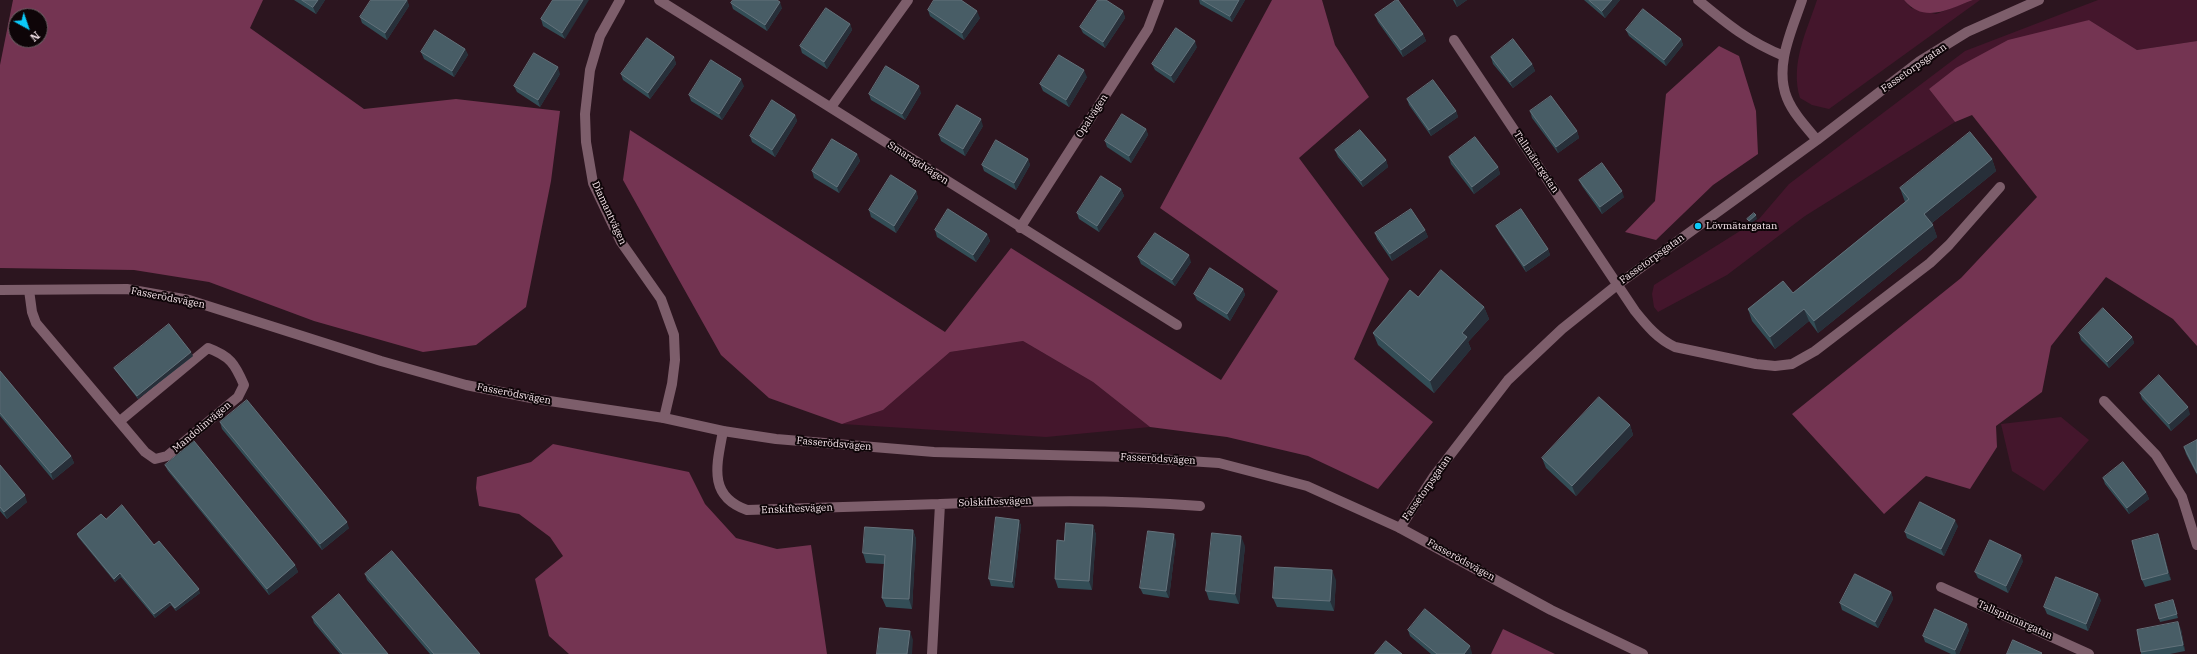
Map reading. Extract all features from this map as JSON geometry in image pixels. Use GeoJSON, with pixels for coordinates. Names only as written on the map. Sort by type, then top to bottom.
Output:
{"type":"FeatureCollection","features":[{"type":"Feature","properties":{"kind":"street","name":"Diamantvägen"},"geometry":{"type":"LineString","coordinates":[[620,0],[600,36],[590,70],[585,114],[586,142],[593,183],[621,242],[661,299],[674,335],[675,360],[672,384],[664,418]]}},
{"type":"Feature","properties":{"kind":"street","name":"Smaragdvägen"},"geometry":{"type":"LineString","coordinates":[[659,0],[831,107],[1020,228],[1177,325]]}},
{"type":"Feature","properties":{"kind":"street"},"geometry":{"type":"LineString","coordinates":[[831,107],[908,0]]}},
{"type":"Feature","properties":{"kind":"street","name":"Opalvägen"},"geometry":{"type":"LineString","coordinates":[[1020,228],[1148,29],[1159,0]]}},
{"type":"Feature","properties":{"kind":"street"},"geometry":{"type":"LineString","coordinates":[[1698,0],[1735,31],[1759,46],[1784,56]]}},
{"type":"Feature","properties":{"kind":"street"},"geometry":{"type":"LineString","coordinates":[[1802,0],[1784,56],[1782,77],[1786,96],[1817,140]]}},
{"type":"Feature","properties":{"kind":"street","name":"Fassetorpsgatan"},"geometry":{"type":"LineString","coordinates":[[1400,528],[1434,476],[1508,380],[1562,329],[1617,284],[1817,140],[1920,61],[1967,32],[2039,0]]}},
{"type":"Feature","properties":{"kind":"street","name":"Tallmätargatan"},"geometry":{"type":"LineString","coordinates":[[1454,40],[1617,284]]}},
{"type":"Feature","properties":{"kind":"street"},"geometry":{"type":"LineString","coordinates":[[1617,284],[1650,330],[1664,341],[1675,347],[1756,364],[1775,366],[1792,364],[1816,351],[1930,263],[2000,187]]}},
{"type":"Feature","properties":{"kind":"street","name":"Fasserödsvägen"},"geometry":{"type":"LineString","coordinates":[[0,290],[127,289],[189,300],[381,361],[466,384],[556,402],[664,418],[723,431],[776,439],[934,452],[1126,457],[1219,463],[1307,486],[1400,528],[1551,610],[1643,654]]}},
{"type":"Feature","properties":{"kind":"street","name":"Mandolinvägen"},"geometry":{"type":"LineString","coordinates":[[29,290],[32,312],[36,323],[60,354],[150,456],[155,459],[167,456],[238,397],[244,385],[236,367],[224,354],[208,348],[120,421]]}},
{"type":"Feature","properties":{"kind":"street"},"geometry":{"type":"LineString","coordinates":[[2104,401],[2156,455],[2182,497],[2197,545]]}},
{"type":"Feature","properties":{"kind":"street","name":"Enskiftesvägen"},"geometry":{"type":"LineString","coordinates":[[723,431],[716,468],[717,482],[724,495],[738,507],[748,510],[940,504]]}},
{"type":"Feature","properties":{"kind":"street","name":"Solskiftesvägen"},"geometry":{"type":"LineString","coordinates":[[940,504],[1056,500],[1140,501],[1200,506]]}},
{"type":"Feature","properties":{"kind":"street"},"geometry":{"type":"LineString","coordinates":[[932,654],[940,504]]}},
{"type":"Feature","properties":{"kind":"street","name":"Tallspinnargatan"},"geometry":{"type":"LineString","coordinates":[[1941,586],[2089,654]]}},
{"type":"Feature","properties":{"kind":"shaded area"},"geometry":{"type":"Polygon","coordinates":[[[13,0],[263,0],[250,28],[364,109],[456,99],[560,111],[551,181],[526,307],[476,345],[423,352],[314,321],[209,282],[134,270],[0,268],[0,65],[8,25],[8,48],[48,48],[48,8],[11,8],[13,0]]]}},
{"type":"Feature","properties":{"kind":"shaded area"},"geometry":{"type":"Polygon","coordinates":[[[1272,0],[1322,0],[1335,45],[1369,97],[1299,158],[1389,279],[1354,359],[1433,422],[1378,489],[1308,456],[1227,437],[1150,427],[1093,382],[1023,341],[950,352],[883,410],[842,424],[769,398],[721,355],[623,180],[630,130],[945,332],[1011,248],[1221,380],[1278,291],[1160,208],[1272,0]]]}},
{"type":"Feature","properties":{"kind":"shaded area"},"geometry":{"type":"Polygon","coordinates":[[[1817,0],[1904,0],[1911,8],[1936,14],[1973,0],[1980,0],[1829,109],[1812,105],[1800,98],[1797,85],[1798,61],[1804,37],[1817,0]]]}},
{"type":"Feature","properties":{"kind":"shaded area"},"geometry":{"type":"Polygon","coordinates":[[[1904,0],[1973,0],[1946,10],[1928,13],[1912,7],[1904,0]]]}},
{"type":"Feature","properties":{"kind":"shaded area"},"geometry":{"type":"Polygon","coordinates":[[[2098,0],[2197,0],[2197,41],[2137,50],[2089,20],[1929,89],[1955,122],[1805,216],[1727,275],[1658,312],[1654,307],[1652,294],[1654,285],[1759,219],[1789,184],[1965,51],[2098,0]]]}},
{"type":"Feature","properties":{"kind":"shaded area"},"geometry":{"type":"Polygon","coordinates":[[[2089,20],[2137,50],[2197,41],[2197,346],[2173,319],[2106,277],[2051,346],[2042,392],[1996,426],[1997,447],[1970,489],[1926,476],[1884,514],[1792,414],[1961,278],[2037,197],[1972,115],[1955,122],[1929,89],[1956,68],[2008,40],[2089,20]]]}},
{"type":"Feature","properties":{"kind":"shaded area"},"geometry":{"type":"Polygon","coordinates":[[[1719,46],[1739,56],[1756,111],[1758,154],[1713,185],[1656,240],[1625,232],[1655,201],[1666,94],[1719,46]]]}},
{"type":"Feature","properties":{"kind":"shaded area"},"geometry":{"type":"Polygon","coordinates":[[[1023,341],[1093,382],[1150,427],[1046,437],[842,424],[883,410],[950,352],[1023,341]]]}},
{"type":"Feature","properties":{"kind":"shaded area"},"geometry":{"type":"Polygon","coordinates":[[[2061,417],[2089,440],[2044,491],[2012,471],[2001,424],[2061,417]]]}},
{"type":"Feature","properties":{"kind":"shaded area"},"geometry":{"type":"Polygon","coordinates":[[[553,444],[689,472],[705,504],[736,538],[777,549],[811,545],[827,654],[569,654],[549,636],[535,579],[563,556],[550,537],[519,514],[479,506],[476,488],[477,477],[531,462],[553,444]]]}},
{"type":"Feature","properties":{"kind":"shaded area"},"geometry":{"type":"Polygon","coordinates":[[[1503,629],[1555,654],[1491,654],[1503,629]]]}},
{"type":"Feature","properties":{"kind":"building"},"geometry":{"type":"Polygon","coordinates":[[[302,0],[318,0],[313,7],[302,0]]]}},
{"type":"Feature","properties":{"kind":"building"},"geometry":{"type":"Polygon","coordinates":[[[371,0],[407,0],[385,33],[360,17],[371,0]]]}},
{"type":"Feature","properties":{"kind":"building"},"geometry":{"type":"Polygon","coordinates":[[[553,0],[583,0],[562,33],[541,19],[553,0]]]}},
{"type":"Feature","properties":{"kind":"building"},"geometry":{"type":"Polygon","coordinates":[[[733,0],[777,0],[780,2],[765,25],[731,3],[733,0]]]}},
{"type":"Feature","properties":{"kind":"building"},"geometry":{"type":"Polygon","coordinates":[[[934,0],[961,0],[977,11],[962,33],[928,10],[934,0]]]}},
{"type":"Feature","properties":{"kind":"building"},"geometry":{"type":"Polygon","coordinates":[[[1098,0],[1106,0],[1123,11],[1103,42],[1080,27],[1098,0]]]}},
{"type":"Feature","properties":{"kind":"building"},"geometry":{"type":"Polygon","coordinates":[[[1202,0],[1239,0],[1230,16],[1202,0]]]}},
{"type":"Feature","properties":{"kind":"building"},"geometry":{"type":"Polygon","coordinates":[[[1398,0],[1423,34],[1401,50],[1375,15],[1398,0]]]}},
{"type":"Feature","properties":{"kind":"building"},"geometry":{"type":"Polygon","coordinates":[[[1589,0],[1612,0],[1602,11],[1589,0]]]}},
{"type":"Feature","properties":{"kind":"building"},"geometry":{"type":"Polygon","coordinates":[[[826,8],[850,24],[824,62],[800,46],[826,8]]]}},
{"type":"Feature","properties":{"kind":"building"},"geometry":{"type":"Polygon","coordinates":[[[1643,9],[1681,39],[1664,60],[1626,30],[1643,9]]]}},
{"type":"Feature","properties":{"kind":"building"},"geometry":{"type":"Polygon","coordinates":[[[1176,28],[1195,41],[1171,76],[1152,64],[1176,28]]]}},
{"type":"Feature","properties":{"kind":"building"},"geometry":{"type":"Polygon","coordinates":[[[435,30],[465,49],[452,71],[421,52],[435,30]]]}},
{"type":"Feature","properties":{"kind":"building"},"geometry":{"type":"Polygon","coordinates":[[[647,38],[674,57],[648,93],[621,74],[647,38]]]}},
{"type":"Feature","properties":{"kind":"building"},"geometry":{"type":"Polygon","coordinates":[[[1513,39],[1532,64],[1510,82],[1491,57],[1513,39]]]}},
{"type":"Feature","properties":{"kind":"building"},"geometry":{"type":"Polygon","coordinates":[[[534,53],[558,67],[538,100],[514,86],[534,53]]]}},
{"type":"Feature","properties":{"kind":"building"},"geometry":{"type":"Polygon","coordinates":[[[1059,55],[1084,70],[1066,100],[1040,84],[1059,55]]]}},
{"type":"Feature","properties":{"kind":"building"},"geometry":{"type":"Polygon","coordinates":[[[711,60],[741,79],[719,114],[689,95],[711,60]]]}},
{"type":"Feature","properties":{"kind":"building"},"geometry":{"type":"Polygon","coordinates":[[[886,66],[919,86],[902,114],[869,94],[886,66]]]}},
{"type":"Feature","properties":{"kind":"building"},"geometry":{"type":"Polygon","coordinates":[[[1433,80],[1456,111],[1429,130],[1407,99],[1433,80]]]}},
{"type":"Feature","properties":{"kind":"building"},"geometry":{"type":"Polygon","coordinates":[[[1551,96],[1577,131],[1556,147],[1530,111],[1551,96]]]}},
{"type":"Feature","properties":{"kind":"building"},"geometry":{"type":"Polygon","coordinates":[[[772,100],[795,115],[772,150],[750,136],[772,100]]]}},
{"type":"Feature","properties":{"kind":"building"},"geometry":{"type":"Polygon","coordinates":[[[957,105],[981,119],[963,149],[939,135],[957,105]]]}},
{"type":"Feature","properties":{"kind":"building"},"geometry":{"type":"Polygon","coordinates":[[[1122,114],[1146,129],[1129,156],[1105,141],[1122,114]]]}},
{"type":"Feature","properties":{"kind":"building"},"geometry":{"type":"Polygon","coordinates":[[[1360,130],[1386,160],[1361,181],[1335,150],[1360,130]]]}},
{"type":"Feature","properties":{"kind":"building"},"geometry":{"type":"Polygon","coordinates":[[[1970,132],[1992,159],[1924,214],[1933,225],[1814,321],[1804,309],[1770,337],[1748,309],[1783,281],[1793,293],[1909,199],[1900,188],[1970,132]]]}},
{"type":"Feature","properties":{"kind":"building"},"geometry":{"type":"Polygon","coordinates":[[[1475,137],[1498,167],[1472,187],[1449,157],[1475,137]]]}},
{"type":"Feature","properties":{"kind":"building"},"geometry":{"type":"Polygon","coordinates":[[[832,139],[857,154],[837,187],[812,171],[832,139]]]}},
{"type":"Feature","properties":{"kind":"building"},"geometry":{"type":"Polygon","coordinates":[[[996,140],[1028,159],[1014,183],[982,165],[996,140]]]}},
{"type":"Feature","properties":{"kind":"building"},"geometry":{"type":"Polygon","coordinates":[[[1602,163],[1622,191],[1600,207],[1579,180],[1602,163]]]}},
{"type":"Feature","properties":{"kind":"building"},"geometry":{"type":"Polygon","coordinates":[[[891,175],[916,191],[894,226],[869,210],[891,175]]]}},
{"type":"Feature","properties":{"kind":"building"},"geometry":{"type":"Polygon","coordinates":[[[1101,176],[1121,189],[1097,226],[1077,213],[1101,176]]]}},
{"type":"Feature","properties":{"kind":"building"},"geometry":{"type":"Polygon","coordinates":[[[948,209],[987,234],[973,255],[935,230],[948,209]]]}},
{"type":"Feature","properties":{"kind":"building"},"geometry":{"type":"Polygon","coordinates":[[[1411,209],[1425,230],[1390,254],[1375,233],[1411,209]]]}},
{"type":"Feature","properties":{"kind":"building"},"geometry":{"type":"Polygon","coordinates":[[[1521,209],[1548,249],[1524,266],[1496,226],[1521,209]]]}},
{"type":"Feature","properties":{"kind":"building"},"geometry":{"type":"Polygon","coordinates":[[[1754,213],[1756,215],[1749,221],[1747,219],[1754,213]]]}},
{"type":"Feature","properties":{"kind":"building"},"geometry":{"type":"Polygon","coordinates":[[[1155,233],[1189,255],[1172,280],[1138,257],[1155,233]]]}},
{"type":"Feature","properties":{"kind":"building"},"geometry":{"type":"Polygon","coordinates":[[[1210,268],[1243,289],[1227,314],[1194,294],[1210,268]]]}},
{"type":"Feature","properties":{"kind":"building"},"geometry":{"type":"Polygon","coordinates":[[[1441,270],[1484,307],[1462,333],[1467,337],[1430,381],[1373,333],[1410,290],[1418,297],[1441,270]]]}},
{"type":"Feature","properties":{"kind":"building"},"geometry":{"type":"Polygon","coordinates":[[[2103,308],[2132,337],[2107,362],[2079,333],[2103,308]]]}},
{"type":"Feature","properties":{"kind":"building"},"geometry":{"type":"Polygon","coordinates":[[[169,324],[191,352],[137,396],[114,368],[169,324]]]}},
{"type":"Feature","properties":{"kind":"building"},"geometry":{"type":"Polygon","coordinates":[[[0,371],[71,456],[51,473],[0,413],[0,371]]]}},
{"type":"Feature","properties":{"kind":"building"},"geometry":{"type":"Polygon","coordinates":[[[2159,375],[2188,407],[2169,424],[2140,393],[2159,375]]]}},
{"type":"Feature","properties":{"kind":"building"},"geometry":{"type":"Polygon","coordinates":[[[1599,397],[1630,425],[1572,486],[1542,458],[1599,397]]]}},
{"type":"Feature","properties":{"kind":"building"},"geometry":{"type":"Polygon","coordinates":[[[247,400],[347,522],[320,544],[220,422],[247,400]]]}},
{"type":"Feature","properties":{"kind":"building"},"geometry":{"type":"Polygon","coordinates":[[[2197,440],[2197,473],[2184,447],[2197,440]]]}},
{"type":"Feature","properties":{"kind":"building"},"geometry":{"type":"Polygon","coordinates":[[[194,441],[295,565],[267,589],[165,465],[194,441]]]}},
{"type":"Feature","properties":{"kind":"building"},"geometry":{"type":"Polygon","coordinates":[[[2123,462],[2146,492],[2127,508],[2103,478],[2123,462]]]}},
{"type":"Feature","properties":{"kind":"building"},"geometry":{"type":"Polygon","coordinates":[[[0,465],[25,495],[4,512],[0,507],[0,465]]]}},
{"type":"Feature","properties":{"kind":"building"},"geometry":{"type":"Polygon","coordinates":[[[1920,502],[1955,520],[1941,549],[1905,532],[1920,502]]]}},
{"type":"Feature","properties":{"kind":"building"},"geometry":{"type":"Polygon","coordinates":[[[122,505],[154,545],[159,541],[199,589],[175,608],[170,602],[154,614],[120,573],[114,579],[77,534],[101,514],[106,519],[122,505]]]}},
{"type":"Feature","properties":{"kind":"building"},"geometry":{"type":"Polygon","coordinates":[[[996,517],[1019,520],[1012,582],[989,579],[996,517]]]}},
{"type":"Feature","properties":{"kind":"building"},"geometry":{"type":"Polygon","coordinates":[[[1066,523],[1093,525],[1089,581],[1055,579],[1057,540],[1064,541],[1066,523]]]}},
{"type":"Feature","properties":{"kind":"building"},"geometry":{"type":"Polygon","coordinates":[[[865,527],[913,530],[909,599],[882,598],[885,555],[863,553],[865,527]]]}},
{"type":"Feature","properties":{"kind":"building"},"geometry":{"type":"Polygon","coordinates":[[[1148,531],[1174,534],[1166,591],[1140,588],[1148,531]]]}},
{"type":"Feature","properties":{"kind":"building"},"geometry":{"type":"Polygon","coordinates":[[[1212,533],[1241,536],[1235,594],[1206,591],[1212,533]]]}},
{"type":"Feature","properties":{"kind":"building"},"geometry":{"type":"Polygon","coordinates":[[[2158,534],[2168,573],[2142,580],[2132,541],[2158,534]]]}},
{"type":"Feature","properties":{"kind":"building"},"geometry":{"type":"Polygon","coordinates":[[[1990,540],[2021,555],[2006,586],[1975,572],[1990,540]]]}},
{"type":"Feature","properties":{"kind":"building"},"geometry":{"type":"Polygon","coordinates":[[[392,551],[480,654],[434,654],[365,574],[392,551]]]}},
{"type":"Feature","properties":{"kind":"building"},"geometry":{"type":"Polygon","coordinates":[[[1275,567],[1332,570],[1330,601],[1273,598],[1275,567]]]}},
{"type":"Feature","properties":{"kind":"building"},"geometry":{"type":"Polygon","coordinates":[[[1855,574],[1891,592],[1875,622],[1840,603],[1855,574]]]}},
{"type":"Feature","properties":{"kind":"building"},"geometry":{"type":"Polygon","coordinates":[[[2056,577],[2098,594],[2086,624],[2044,607],[2056,577]]]}},
{"type":"Feature","properties":{"kind":"building"},"geometry":{"type":"Polygon","coordinates":[[[339,594],[388,654],[343,654],[312,617],[339,594]]]}},
{"type":"Feature","properties":{"kind":"building"},"geometry":{"type":"Polygon","coordinates":[[[2173,600],[2177,614],[2159,619],[2155,605],[2173,600]]]}},
{"type":"Feature","properties":{"kind":"building"},"geometry":{"type":"Polygon","coordinates":[[[1425,609],[1470,646],[1464,654],[1437,654],[1408,630],[1425,609]]]}},
{"type":"Feature","properties":{"kind":"building"},"geometry":{"type":"Polygon","coordinates":[[[1935,609],[1967,624],[1955,650],[1923,636],[1935,609]]]}},
{"type":"Feature","properties":{"kind":"building"},"geometry":{"type":"Polygon","coordinates":[[[2178,622],[2183,645],[2141,652],[2137,630],[2178,622]]]}},
{"type":"Feature","properties":{"kind":"building"},"geometry":{"type":"Polygon","coordinates":[[[880,628],[910,631],[907,654],[877,654],[880,628]]]}},
{"type":"Feature","properties":{"kind":"building"},"geometry":{"type":"Polygon","coordinates":[[[2013,640],[2042,653],[2007,654],[2013,640]]]}},
{"type":"Feature","properties":{"kind":"building"},"geometry":{"type":"Polygon","coordinates":[[[1386,641],[1402,654],[1375,654],[1386,641]]]}},
{"type":"Feature","properties":{"kind":"place","name":"Lövmätargatan"},"geometry":{"type":"Point","coordinates":[1698,226]}}]}
